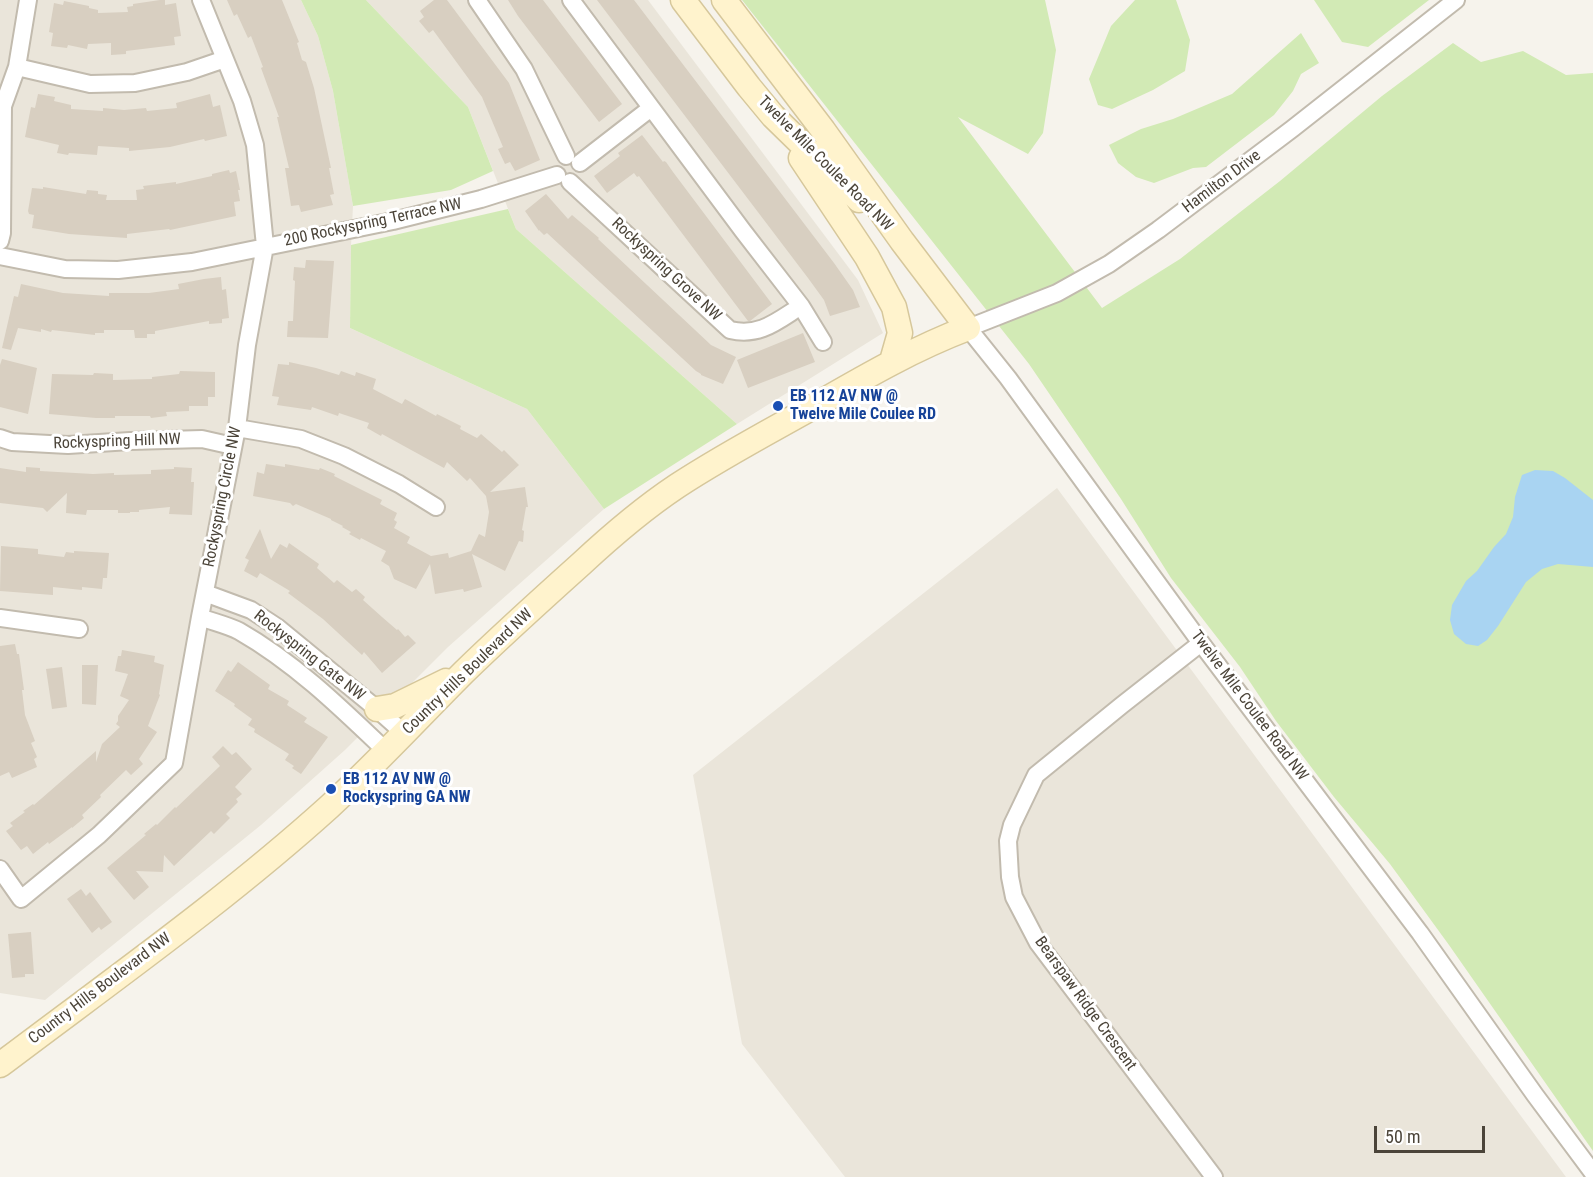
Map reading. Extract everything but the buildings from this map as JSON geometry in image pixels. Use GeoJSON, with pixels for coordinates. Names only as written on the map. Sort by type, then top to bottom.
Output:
{"type":"FeatureCollection","features":[{"type":"Feature","properties":{"kind":"main road","name":"Twelve Mile Coulee Road NW"},"geometry":{"type":"LineString","coordinates":[[683,0],[773,116],[902,241]]}},
{"type":"Feature","properties":{"kind":"main road","name":"Twelve Mile Coulee Road NW"},"geometry":{"type":"LineString","coordinates":[[724,0],[968,327]]}},
{"type":"Feature","properties":{"kind":"main road"},"geometry":{"type":"LineString","coordinates":[[773,116],[867,257],[894,307],[900,333],[892,361]]}},
{"type":"Feature","properties":{"kind":"main road","name":"Country Hills Boulevard NW"},"geometry":{"type":"LineString","coordinates":[[0,1065],[219,900],[283,848],[331,806],[405,734],[464,672],[583,562],[674,488],[892,361],[968,327]]}},
{"type":"Feature","properties":{"kind":"main road"},"geometry":{"type":"LineString","coordinates":[[377,709],[395,706],[464,672]]}},
{"type":"Feature","properties":{"kind":"street"},"geometry":{"type":"LineString","coordinates":[[0,241],[2,233],[3,106],[17,67],[28,0]]}},
{"type":"Feature","properties":{"kind":"street","name":"Rockyspring Circle NW"},"geometry":{"type":"LineString","coordinates":[[0,869],[21,899],[99,835],[174,763],[237,428],[247,345],[265,246],[255,145],[242,101],[201,0]]}},
{"type":"Feature","properties":{"kind":"street"},"geometry":{"type":"LineString","coordinates":[[477,0],[524,69],[573,160],[581,169],[576,179],[563,178],[555,170],[560,159],[573,160],[651,108]]}},
{"type":"Feature","properties":{"kind":"street"},"geometry":{"type":"LineString","coordinates":[[571,0],[801,306],[823,342]]}},
{"type":"Feature","properties":{"kind":"street","name":"Hamilton Drive"},"geometry":{"type":"LineString","coordinates":[[968,327],[1057,293],[1109,264],[1292,129],[1456,0]]}},
{"type":"Feature","properties":{"kind":"street"},"geometry":{"type":"LineString","coordinates":[[17,67],[90,84],[135,83],[187,72],[225,58]]}},
{"type":"Feature","properties":{"kind":"street","name":"200 Rockyspring Terrace NW"},"geometry":{"type":"LineString","coordinates":[[0,256],[65,269],[118,270],[192,262],[393,221],[563,178]]}},
{"type":"Feature","properties":{"kind":"street","name":"Rockyspring Grove NW"},"geometry":{"type":"LineString","coordinates":[[563,178],[730,330],[740,332],[765,329],[801,306]]}},
{"type":"Feature","properties":{"kind":"street","name":"Twelve Mile Coulee Road NW"},"geometry":{"type":"LineString","coordinates":[[968,327],[1008,378],[1201,643],[1420,933],[1593,1173]]}},
{"type":"Feature","properties":{"kind":"street"},"geometry":{"type":"LineString","coordinates":[[237,428],[301,439],[344,456],[399,484],[436,507]]}},
{"type":"Feature","properties":{"kind":"street","name":"Rockyspring Hill NW"},"geometry":{"type":"LineString","coordinates":[[0,438],[12,442],[68,446],[202,439],[233,446]]}},
{"type":"Feature","properties":{"kind":"street","name":"Rockyspring Gate NW"},"geometry":{"type":"LineString","coordinates":[[205,593],[251,610],[277,627],[405,734]]}},
{"type":"Feature","properties":{"kind":"street","name":"Rockyspring Gate NW"},"geometry":{"type":"LineString","coordinates":[[200,617],[237,630],[267,649],[326,693],[387,752]]}},
{"type":"Feature","properties":{"kind":"street"},"geometry":{"type":"LineString","coordinates":[[0,618],[79,629]]}},
{"type":"Feature","properties":{"kind":"street","name":"Bearspaw Ridge Crescent"},"geometry":{"type":"LineString","coordinates":[[1201,643],[1036,775],[1012,825],[1008,841],[1010,877],[1014,897],[1038,943],[1214,1177]]}},
{"type":"Feature","properties":{"kind":"shaded area"},"geometry":{"type":"Polygon","coordinates":[[[0,0],[301,0],[318,36],[333,91],[353,206],[350,328],[527,409],[604,509],[448,647],[345,750],[261,825],[45,1000],[0,993],[0,0]]]}},
{"type":"Feature","properties":{"kind":"shaded area"},"geometry":{"type":"Polygon","coordinates":[[[366,0],[648,0],[858,280],[883,333],[737,424],[516,229],[468,107],[366,0]]]}},
{"type":"Feature","properties":{"kind":"shaded area"},"geometry":{"type":"Polygon","coordinates":[[[1057,488],[1566,1177],[845,1177],[742,1044],[693,775],[1057,488]]]}},
{"type":"Feature","properties":{"kind":"green space"},"geometry":{"type":"Polygon","coordinates":[[[301,0],[366,0],[468,107],[493,171],[451,190],[353,206],[333,91],[318,36],[301,0]]]}},
{"type":"Feature","properties":{"kind":"green space"},"geometry":{"type":"Polygon","coordinates":[[[742,0],[1045,0],[1056,50],[1043,133],[1028,154],[958,117],[1102,308],[1180,259],[1280,181],[1382,96],[1453,43],[1481,62],[1523,51],[1566,75],[1593,73],[1593,1151],[1390,864],[1334,797],[1276,721],[1240,667],[1171,578],[1121,499],[1029,364],[742,0]]]}},
{"type":"Feature","properties":{"kind":"green space"},"geometry":{"type":"Polygon","coordinates":[[[1135,0],[1176,0],[1190,40],[1185,71],[1153,90],[1112,109],[1098,105],[1089,79],[1111,26],[1135,0]]]}},
{"type":"Feature","properties":{"kind":"green space"},"geometry":{"type":"Polygon","coordinates":[[[1314,0],[1429,0],[1368,47],[1342,42],[1314,0]]]}},
{"type":"Feature","properties":{"kind":"green space"},"geometry":{"type":"Polygon","coordinates":[[[1301,33],[1319,63],[1301,74],[1293,91],[1274,115],[1206,167],[1193,168],[1154,183],[1136,177],[1118,163],[1109,145],[1141,129],[1173,119],[1232,94],[1301,33]]]}},
{"type":"Feature","properties":{"kind":"green space"},"geometry":{"type":"Polygon","coordinates":[[[508,209],[516,229],[737,424],[604,509],[527,409],[350,328],[351,245],[508,209]]]}},
{"type":"Feature","properties":{"kind":"water"},"geometry":{"type":"Polygon","coordinates":[[[1535,470],[1553,471],[1593,500],[1593,567],[1558,564],[1542,569],[1526,582],[1487,640],[1478,646],[1466,644],[1454,634],[1450,620],[1452,605],[1466,581],[1477,571],[1506,534],[1513,517],[1515,497],[1522,475],[1535,470]]]}},
{"type":"Feature","properties":{"kind":"place","name":"EB 112 AV NW @ Twelve Mile Coulee RD"},"geometry":{"type":"Point","coordinates":[778,406]}},
{"type":"Feature","properties":{"kind":"place","name":"EB 112 AV NW @ Rockyspring GA NW"},"geometry":{"type":"Point","coordinates":[331,789]}}]}
